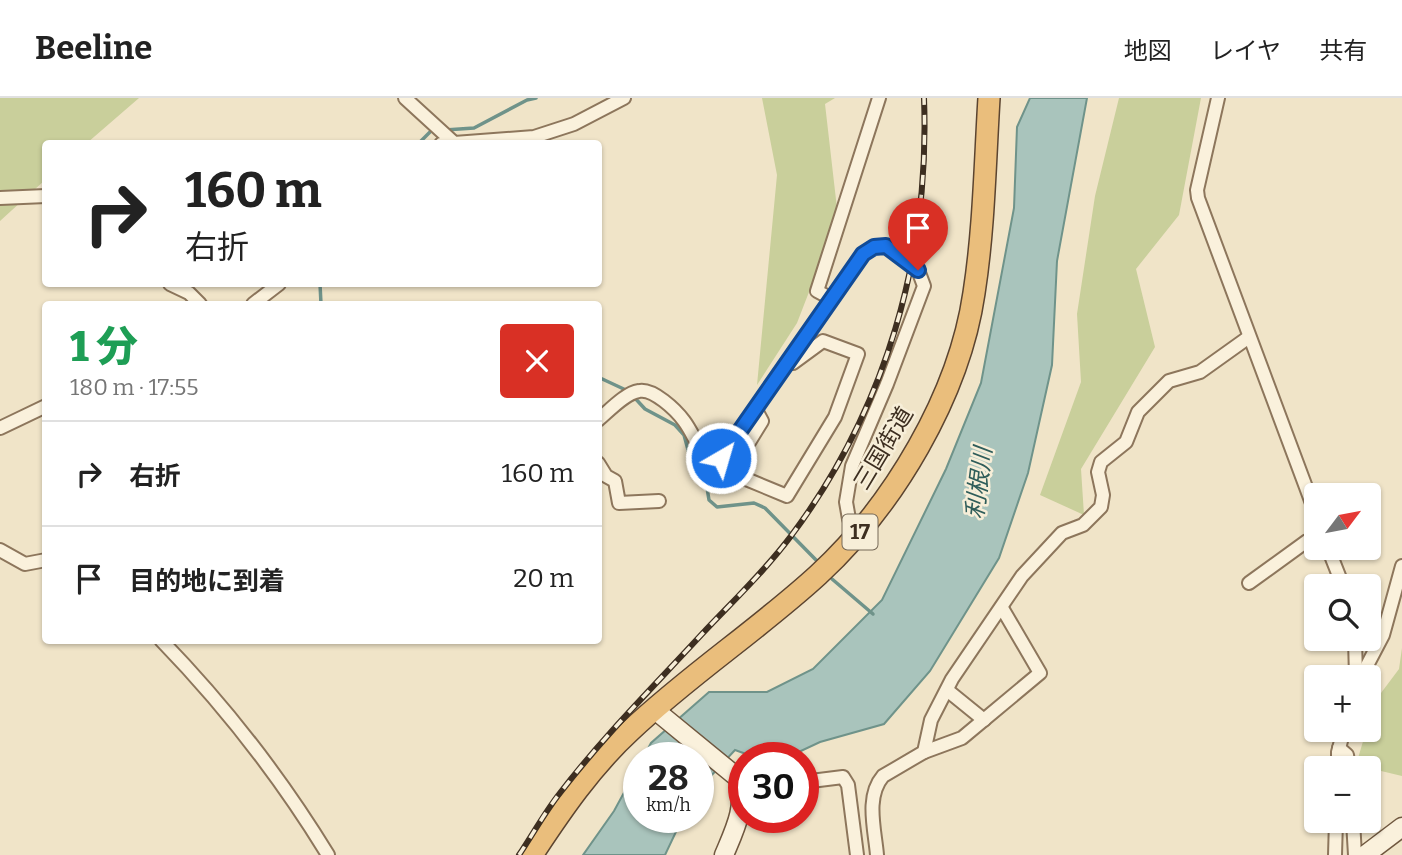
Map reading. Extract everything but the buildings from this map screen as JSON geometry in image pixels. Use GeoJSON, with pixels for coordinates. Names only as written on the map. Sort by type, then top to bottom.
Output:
{"type":"FeatureCollection","features":[{"type":"Feature","properties":{"kind":"highway","name":"三国街道"},"geometry":{"type":"LineString","coordinates":[[532,855],[570,799],[605,757],[660,714],[817,576],[861,530],[900,476],[932,419],[958,356],[968,321],[974,295],[981,230],[989,98]]}},
{"type":"Feature","properties":{"kind":"main road"},"geometry":{"type":"LineString","coordinates":[[660,714],[728,767]]}},
{"type":"Feature","properties":{"kind":"main road"},"geometry":{"type":"LineString","coordinates":[[1365,855],[1402,827]]}},
{"type":"Feature","properties":{"kind":"main road"},"geometry":{"type":"LineString","coordinates":[[724,855],[734,833]]}},
{"type":"Feature","properties":{"kind":"street"},"geometry":{"type":"LineString","coordinates":[[405,98],[444,140]]}},
{"type":"Feature","properties":{"kind":"street"},"geometry":{"type":"LineString","coordinates":[[481,140],[534,137],[574,124],[624,98]]}},
{"type":"Feature","properties":{"kind":"street"},"geometry":{"type":"LineString","coordinates":[[832,299],[817,291],[879,98]]}},
{"type":"Feature","properties":{"kind":"street"},"geometry":{"type":"LineString","coordinates":[[1219,98],[1197,190],[1304,483]]}},
{"type":"Feature","properties":{"kind":"street"},"geometry":{"type":"LineString","coordinates":[[0,198],[42,195]]}},
{"type":"Feature","properties":{"kind":"street"},"geometry":{"type":"LineString","coordinates":[[602,417],[638,391],[648,392],[664,402],[684,421],[700,450],[708,458],[721,458],[863,254],[874,247],[886,246],[918,270],[924,286],[852,466],[846,502],[849,519],[861,530]]}},
{"type":"Feature","properties":{"kind":"street"},"geometry":{"type":"LineString","coordinates":[[176,287],[189,293],[197,301]]}},
{"type":"Feature","properties":{"kind":"street"},"geometry":{"type":"LineString","coordinates":[[257,301],[275,287]]}},
{"type":"Feature","properties":{"kind":"street"},"geometry":{"type":"LineString","coordinates":[[924,752],[931,720],[947,690],[1022,576],[1062,533],[1083,525],[1101,507],[1103,495],[1098,472],[1101,463],[1126,442],[1138,412],[1170,381],[1200,372],[1249,337]]}},
{"type":"Feature","properties":{"kind":"street"},"geometry":{"type":"LineString","coordinates":[[756,410],[762,421],[746,447],[746,479],[787,496],[835,416],[858,354],[823,341],[785,369]]}},
{"type":"Feature","properties":{"kind":"street"},"geometry":{"type":"LineString","coordinates":[[0,428],[42,408]]}},
{"type":"Feature","properties":{"kind":"street"},"geometry":{"type":"LineString","coordinates":[[602,470],[606,476],[615,481],[619,503],[659,501]]}},
{"type":"Feature","properties":{"kind":"street"},"geometry":{"type":"LineString","coordinates":[[1249,583],[1304,543]]}},
{"type":"Feature","properties":{"kind":"street"},"geometry":{"type":"LineString","coordinates":[[0,550],[25,564],[42,561]]}},
{"type":"Feature","properties":{"kind":"street"},"geometry":{"type":"LineString","coordinates":[[1367,665],[1383,635],[1402,566]]}},
{"type":"Feature","properties":{"kind":"street"},"geometry":{"type":"LineString","coordinates":[[877,855],[873,807],[877,782],[924,752],[962,738],[1040,673],[1002,608]]}},
{"type":"Feature","properties":{"kind":"street"},"geometry":{"type":"LineString","coordinates":[[165,644],[260,755],[299,807],[328,855]]}},
{"type":"Feature","properties":{"kind":"street"},"geometry":{"type":"LineString","coordinates":[[947,690],[984,720]]}},
{"type":"Feature","properties":{"kind":"street"},"geometry":{"type":"LineString","coordinates":[[1339,756],[1341,742]]}},
{"type":"Feature","properties":{"kind":"street"},"geometry":{"type":"LineString","coordinates":[[1339,748],[1348,756]]}},
{"type":"Feature","properties":{"kind":"street"},"geometry":{"type":"LineString","coordinates":[[819,780],[843,777],[848,785],[857,855]]}},
{"type":"Feature","properties":{"kind":"street"},"geometry":{"type":"LineString","coordinates":[[1335,855],[1336,833]]}},
{"type":"Feature","properties":{"kind":"street"},"geometry":{"type":"LineString","coordinates":[[1354,833],[1355,855]]}},
{"type":"Feature","properties":{"kind":"green space"},"geometry":{"type":"Polygon","coordinates":[[[0,98],[139,98],[90,140],[42,140],[42,183],[0,221],[0,98]]]}},
{"type":"Feature","properties":{"kind":"green space"},"geometry":{"type":"Polygon","coordinates":[[[762,98],[835,98],[825,104],[838,217],[797,323],[757,385],[777,175],[762,98]]]}},
{"type":"Feature","properties":{"kind":"green space"},"geometry":{"type":"Polygon","coordinates":[[[1119,98],[1201,98],[1179,215],[1136,269],[1155,347],[1081,469],[1084,515],[1040,495],[1081,382],[1077,314],[1095,196],[1119,98]]]}},
{"type":"Feature","properties":{"kind":"green space"},"geometry":{"type":"Polygon","coordinates":[[[1402,648],[1402,776],[1381,771],[1381,756],[1359,756],[1363,742],[1381,742],[1381,693],[1399,669],[1402,648]]]}},
{"type":"Feature","properties":{"kind":"water","name":"利根川"},"geometry":{"type":"Polygon","coordinates":[[[1030,98],[1087,98],[1057,261],[1052,365],[1028,473],[999,558],[930,671],[884,724],[819,742],[728,742],[728,758],[714,773],[714,742],[652,742],[709,692],[767,692],[813,669],[882,600],[946,469],[981,383],[1014,208],[1017,127],[1030,98]]]}},
{"type":"Feature","properties":{"kind":"water"},"geometry":{"type":"Polygon","coordinates":[[[623,794],[623,833],[675,833],[665,855],[583,855],[623,794]]]}},
{"type":"Feature","properties":{"kind":"waterway"},"geometry":{"type":"LineString","coordinates":[[445,130],[474,128],[527,100],[536,98]]}},
{"type":"Feature","properties":{"kind":"waterway"},"geometry":{"type":"LineString","coordinates":[[422,140],[430,132]]}},
{"type":"Feature","properties":{"kind":"waterway"},"geometry":{"type":"LineString","coordinates":[[320,287],[321,301]]}},
{"type":"Feature","properties":{"kind":"waterway"},"geometry":{"type":"LineString","coordinates":[[602,379],[628,391]]}},
{"type":"Feature","properties":{"kind":"waterway"},"geometry":{"type":"LineString","coordinates":[[633,396],[645,409],[675,425],[684,435],[693,468],[706,482],[709,500],[717,507],[754,503],[765,508],[818,562]]}},
{"type":"Feature","properties":{"kind":"waterway"},"geometry":{"type":"LineString","coordinates":[[832,579],[873,614]]}},
{"type":"Feature","properties":{"kind":"railway"},"geometry":{"type":"LineString","coordinates":[[519,855],[555,800],[594,752],[781,549],[824,487],[853,436],[895,329],[910,273],[924,157],[924,98]]}},
{"type":"Feature","properties":{"kind":"route"},"geometry":{"type":"LineString","coordinates":[[721,458],[863,254],[874,247],[886,246],[918,270]]}}]}
